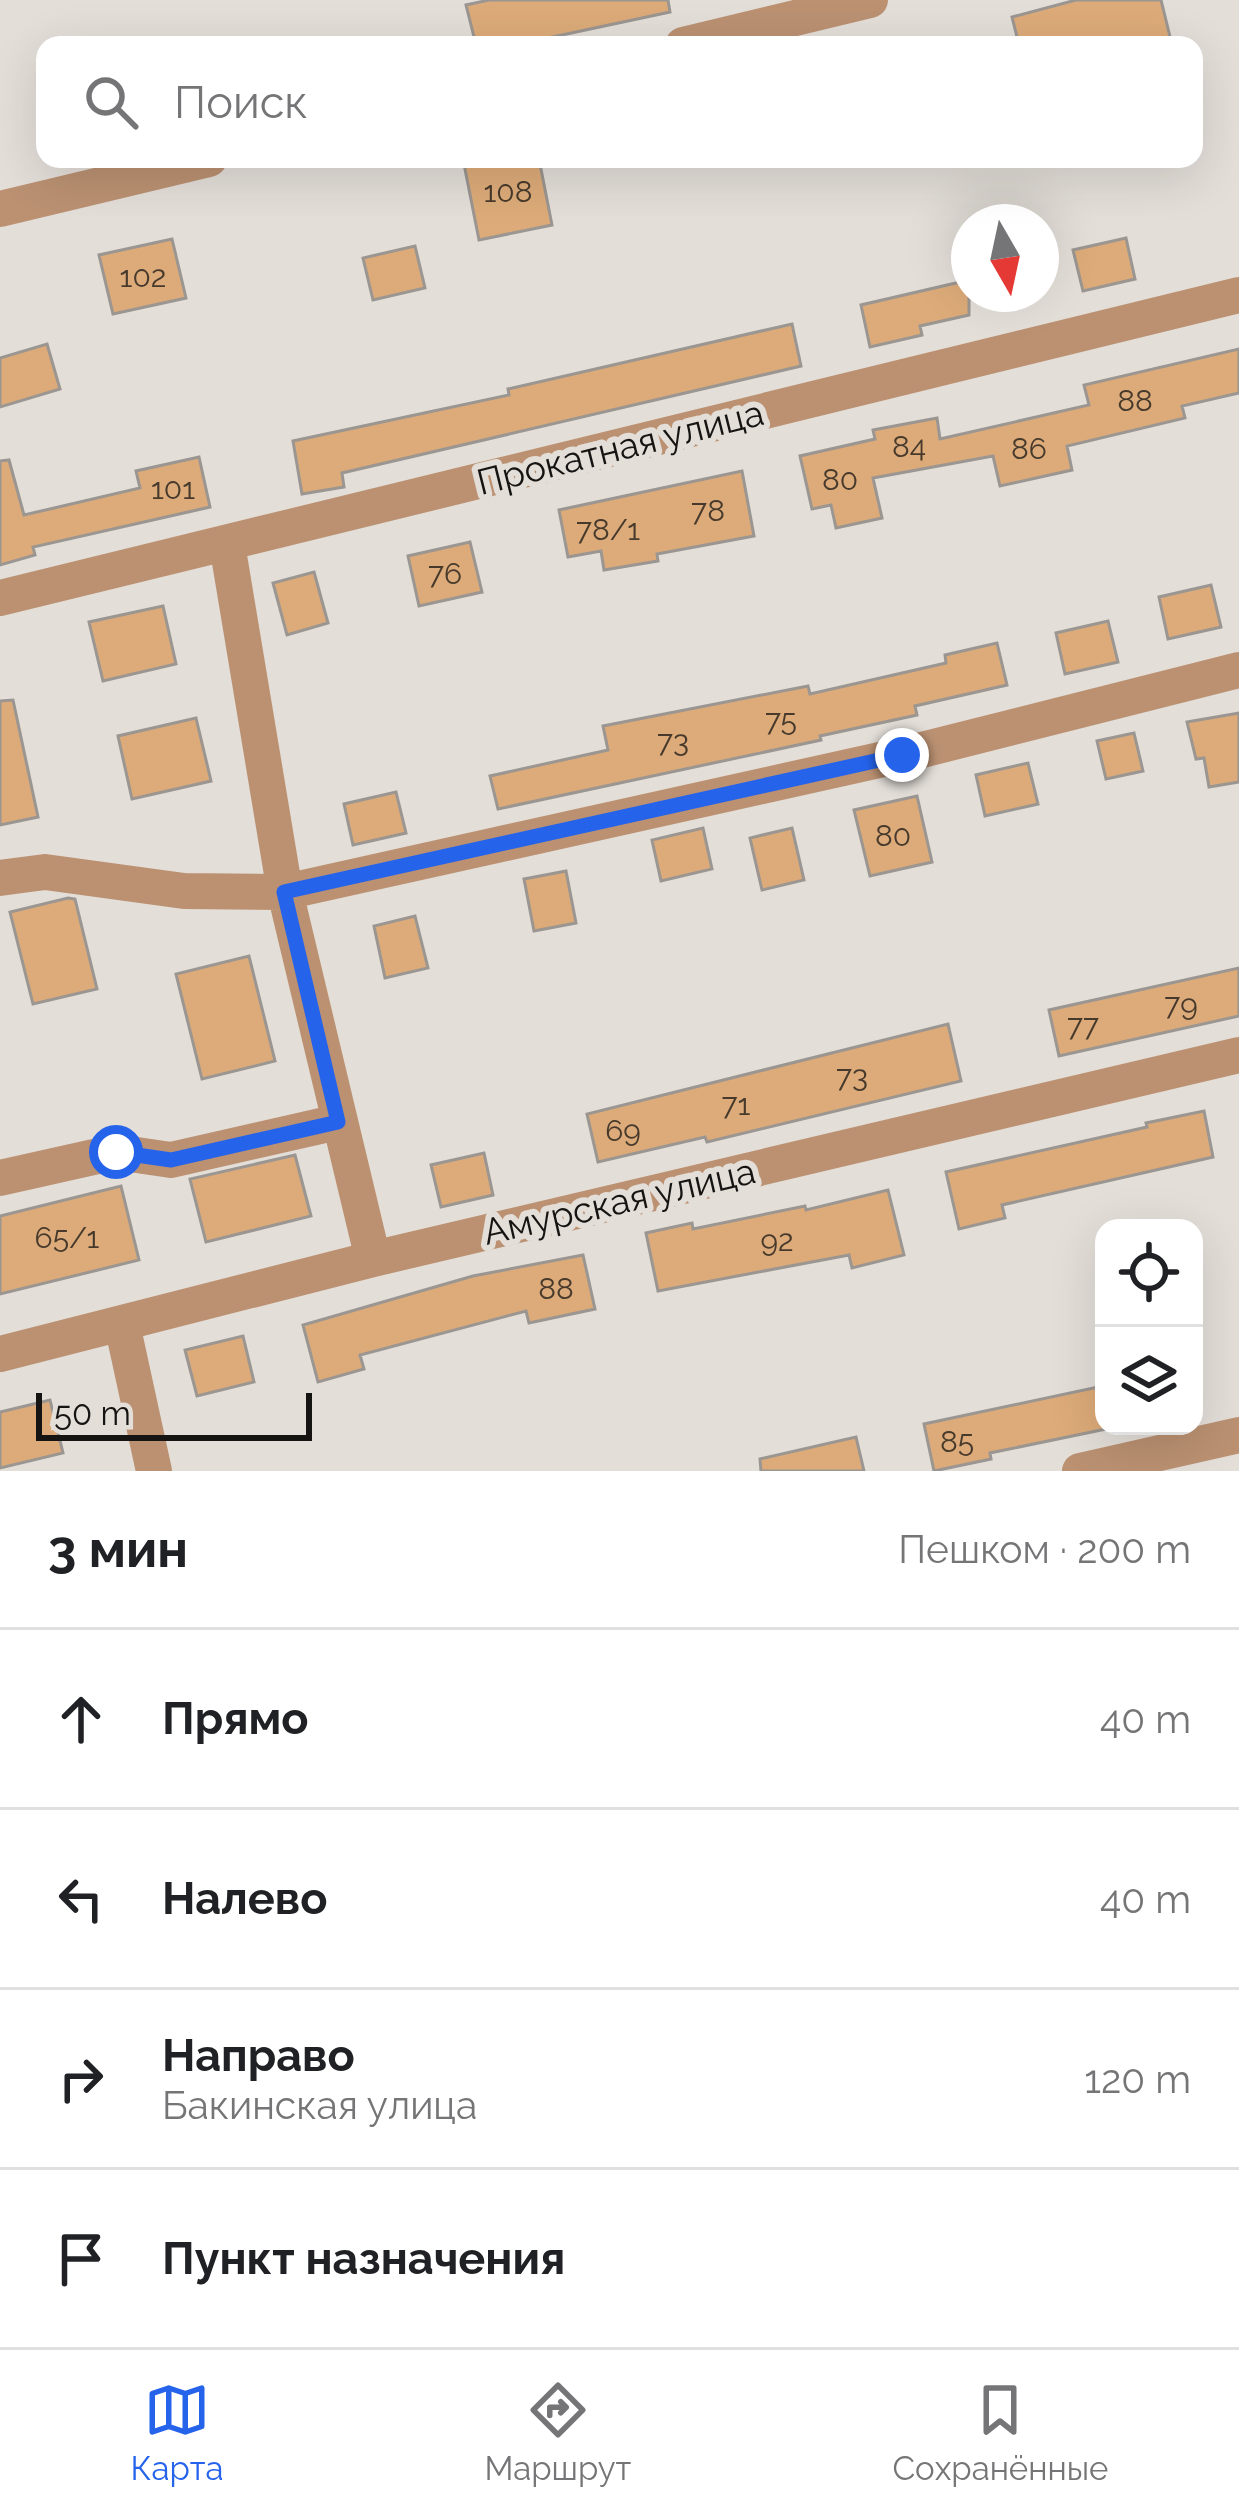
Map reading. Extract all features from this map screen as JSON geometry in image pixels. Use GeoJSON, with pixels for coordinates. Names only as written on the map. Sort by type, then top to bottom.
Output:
{"type":"FeatureCollection","features":[{"type":"Feature","properties":{"kind":"street"},"geometry":{"type":"LineString","coordinates":[[720,36],[869,0]]}},
{"type":"Feature","properties":{"kind":"street"},"geometry":{"type":"LineString","coordinates":[[0,209],[171,168]]}},
{"type":"Feature","properties":{"kind":"street","name":"Прокатная улица"},"geometry":{"type":"LineString","coordinates":[[0,598],[1239,295]]}},
{"type":"Feature","properties":{"kind":"street"},"geometry":{"type":"LineString","coordinates":[[226,544],[284,892],[373,1259]]}},
{"type":"Feature","properties":{"kind":"street"},"geometry":{"type":"LineString","coordinates":[[0,878],[45,872],[184,891],[284,892],[902,755],[1239,670]]}},
{"type":"Feature","properties":{"kind":"street","name":"Амурская улица"},"geometry":{"type":"LineString","coordinates":[[0,1354],[373,1259],[1239,1055]]}},
{"type":"Feature","properties":{"kind":"street"},"geometry":{"type":"LineString","coordinates":[[0,1178],[116,1152],[171,1160],[338,1122]]}},
{"type":"Feature","properties":{"kind":"street"},"geometry":{"type":"LineString","coordinates":[[122,1324],[154,1471]]}},
{"type":"Feature","properties":{"kind":"street"},"geometry":{"type":"LineString","coordinates":[[1080,1471],[1239,1435]]}},
{"type":"Feature","properties":{"kind":"building"},"geometry":{"type":"Polygon","coordinates":[[[489,0],[668,0],[670,12],[557,36],[474,36],[466,5],[489,0]]]}},
{"type":"Feature","properties":{"kind":"building"},"geometry":{"type":"Polygon","coordinates":[[[1076,0],[1161,0],[1170,36],[1017,36],[1012,17],[1076,0]]]}},
{"type":"Feature","properties":{"kind":"building"},"geometry":{"type":"Polygon","coordinates":[[[465,168],[541,168],[552,225],[479,240],[465,168]]]}},
{"type":"Feature","properties":{"kind":"building"},"geometry":{"type":"Polygon","coordinates":[[[1126,238],[1135,279],[1083,291],[1073,250],[1126,238]]]}},
{"type":"Feature","properties":{"kind":"building"},"geometry":{"type":"Polygon","coordinates":[[[172,239],[186,298],[113,314],[99,255],[172,239]]]}},
{"type":"Feature","properties":{"kind":"building"},"geometry":{"type":"Polygon","coordinates":[[[415,246],[425,288],[373,300],[363,258],[415,246]]]}},
{"type":"Feature","properties":{"kind":"building"},"geometry":{"type":"Polygon","coordinates":[[[951,284],[951,312],[969,315],[920,326],[922,335],[870,347],[861,305],[951,284]]]}},
{"type":"Feature","properties":{"kind":"building"},"geometry":{"type":"Polygon","coordinates":[[[792,324],[801,366],[342,473],[344,487],[302,494],[293,441],[509,395],[508,389],[792,324]]]}},
{"type":"Feature","properties":{"kind":"building"},"geometry":{"type":"Polygon","coordinates":[[[47,344],[60,389],[0,407],[0,358],[47,344]]]}},
{"type":"Feature","properties":{"kind":"building"},"geometry":{"type":"Polygon","coordinates":[[[1239,349],[1239,393],[1182,406],[1185,418],[1067,446],[1072,470],[1000,486],[993,456],[873,478],[882,518],[836,528],[831,505],[812,509],[800,456],[875,439],[873,430],[937,418],[940,439],[1089,405],[1084,385],[1239,349]]]}},
{"type":"Feature","properties":{"kind":"building"},"geometry":{"type":"Polygon","coordinates":[[[199,457],[210,507],[33,547],[35,555],[0,565],[0,461],[9,460],[24,515],[140,488],[136,471],[199,457]]]}},
{"type":"Feature","properties":{"kind":"building"},"geometry":{"type":"Polygon","coordinates":[[[742,471],[754,536],[657,554],[658,561],[604,570],[601,551],[568,557],[559,510],[742,471]]]}},
{"type":"Feature","properties":{"kind":"building"},"geometry":{"type":"Polygon","coordinates":[[[470,542],[482,592],[419,606],[408,556],[470,542]]]}},
{"type":"Feature","properties":{"kind":"building"},"geometry":{"type":"Polygon","coordinates":[[[314,572],[328,623],[287,635],[273,583],[314,572]]]}},
{"type":"Feature","properties":{"kind":"building"},"geometry":{"type":"Polygon","coordinates":[[[1211,585],[1221,627],[1168,639],[1159,597],[1211,585]]]}},
{"type":"Feature","properties":{"kind":"building"},"geometry":{"type":"Polygon","coordinates":[[[163,606],[176,664],[103,681],[89,622],[163,606]]]}},
{"type":"Feature","properties":{"kind":"building"},"geometry":{"type":"Polygon","coordinates":[[[1108,621],[1118,662],[1065,674],[1056,633],[1108,621]]]}},
{"type":"Feature","properties":{"kind":"building"},"geometry":{"type":"Polygon","coordinates":[[[997,643],[1007,685],[915,706],[917,715],[498,809],[490,776],[608,750],[603,726],[808,686],[810,694],[946,663],[945,655],[997,643]]]}},
{"type":"Feature","properties":{"kind":"building"},"geometry":{"type":"Polygon","coordinates":[[[13,700],[38,817],[0,825],[0,701],[13,700]]]}},
{"type":"Feature","properties":{"kind":"building"},"geometry":{"type":"Polygon","coordinates":[[[1239,713],[1239,782],[1209,787],[1204,758],[1196,759],[1187,722],[1239,713]]]}},
{"type":"Feature","properties":{"kind":"building"},"geometry":{"type":"Polygon","coordinates":[[[196,718],[211,781],[132,799],[118,736],[196,718]]]}},
{"type":"Feature","properties":{"kind":"building"},"geometry":{"type":"Polygon","coordinates":[[[1134,733],[1143,771],[1106,779],[1097,741],[1134,733]]]}},
{"type":"Feature","properties":{"kind":"building"},"geometry":{"type":"Polygon","coordinates":[[[1028,763],[1038,804],[985,816],[976,775],[1028,763]]]}},
{"type":"Feature","properties":{"kind":"building"},"geometry":{"type":"Polygon","coordinates":[[[396,792],[406,833],[353,845],[344,804],[396,792]]]}},
{"type":"Feature","properties":{"kind":"building"},"geometry":{"type":"Polygon","coordinates":[[[917,796],[932,862],[870,876],[854,810],[917,796]]]}},
{"type":"Feature","properties":{"kind":"building"},"geometry":{"type":"Polygon","coordinates":[[[703,828],[712,869],[661,881],[652,840],[703,828]]]}},
{"type":"Feature","properties":{"kind":"building"},"geometry":{"type":"Polygon","coordinates":[[[792,828],[804,880],[762,890],[750,838],[792,828]]]}},
{"type":"Feature","properties":{"kind":"building"},"geometry":{"type":"Polygon","coordinates":[[[566,871],[576,923],[534,931],[524,879],[566,871]]]}},
{"type":"Feature","properties":{"kind":"building"},"geometry":{"type":"Polygon","coordinates":[[[75,899],[97,989],[33,1004],[10,912],[75,899]]]}},
{"type":"Feature","properties":{"kind":"building"},"geometry":{"type":"Polygon","coordinates":[[[415,916],[428,968],[385,978],[374,926],[415,916]]]}},
{"type":"Feature","properties":{"kind":"building"},"geometry":{"type":"Polygon","coordinates":[[[249,956],[275,1061],[202,1079],[176,974],[249,956]]]}},
{"type":"Feature","properties":{"kind":"building"},"geometry":{"type":"Polygon","coordinates":[[[1239,968],[1239,1016],[1059,1056],[1049,1010],[1239,968]]]}},
{"type":"Feature","properties":{"kind":"building"},"geometry":{"type":"Polygon","coordinates":[[[948,1024],[961,1081],[707,1142],[705,1137],[598,1162],[587,1114],[948,1024]]]}},
{"type":"Feature","properties":{"kind":"building"},"geometry":{"type":"Polygon","coordinates":[[[1204,1111],[1213,1157],[1002,1205],[1005,1218],[959,1229],[946,1172],[1204,1111]]]}},
{"type":"Feature","properties":{"kind":"building"},"geometry":{"type":"Polygon","coordinates":[[[484,1153],[493,1195],[441,1207],[431,1165],[484,1153]]]}},
{"type":"Feature","properties":{"kind":"building"},"geometry":{"type":"Polygon","coordinates":[[[295,1155],[311,1216],[206,1242],[190,1179],[295,1155]]]}},
{"type":"Feature","properties":{"kind":"building"},"geometry":{"type":"Polygon","coordinates":[[[121,1186],[139,1260],[0,1294],[0,1216],[121,1186]]]}},
{"type":"Feature","properties":{"kind":"building"},"geometry":{"type":"Polygon","coordinates":[[[888,1190],[904,1255],[852,1268],[849,1255],[658,1291],[646,1233],[692,1223],[693,1229],[805,1206],[806,1210],[888,1190]]]}},
{"type":"Feature","properties":{"kind":"building"},"geometry":{"type":"Polygon","coordinates":[[[583,1255],[595,1309],[529,1323],[526,1311],[360,1355],[364,1369],[318,1382],[303,1325],[473,1276],[583,1255]]]}},
{"type":"Feature","properties":{"kind":"building"},"geometry":{"type":"Polygon","coordinates":[[[243,1336],[254,1382],[197,1396],[185,1350],[243,1336]]]}},
{"type":"Feature","properties":{"kind":"building"},"geometry":{"type":"Polygon","coordinates":[[[1095,1388],[1095,1431],[990,1453],[991,1459],[934,1471],[924,1424],[1095,1388]]]}},
{"type":"Feature","properties":{"kind":"building"},"geometry":{"type":"Polygon","coordinates":[[[50,1400],[63,1453],[0,1468],[0,1412],[50,1400]]]}},
{"type":"Feature","properties":{"kind":"building"},"geometry":{"type":"Polygon","coordinates":[[[856,1437],[864,1471],[761,1471],[760,1459],[856,1437]]]}},
{"type":"Feature","properties":{"kind":"route"},"geometry":{"type":"LineString","coordinates":[[116,1152],[171,1160],[338,1122],[284,892],[902,755]]}}]}
